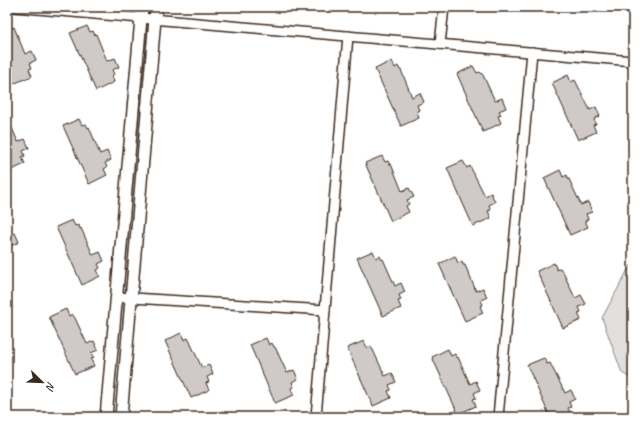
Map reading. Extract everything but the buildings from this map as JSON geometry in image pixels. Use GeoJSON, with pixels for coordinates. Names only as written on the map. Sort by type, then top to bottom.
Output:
{"type":"FeatureCollection","features":[{"type":"Feature","properties":{"kind":"street"},"geometry":{"type":"LineString","coordinates":[[14,7],[142,13],[155,19],[633,61]]}},
{"type":"Feature","properties":{"kind":"street"},"geometry":{"type":"LineString","coordinates":[[121,417],[156,7]]}},
{"type":"Feature","properties":{"kind":"street"},"geometry":{"type":"LineString","coordinates":[[440,44],[444,7]]}},
{"type":"Feature","properties":{"kind":"street"},"geometry":{"type":"LineString","coordinates":[[106,417],[142,13]]}},
{"type":"Feature","properties":{"kind":"street"},"geometry":{"type":"LineString","coordinates":[[316,417],[348,36]]}},
{"type":"Feature","properties":{"kind":"street"},"geometry":{"type":"LineString","coordinates":[[498,417],[532,52]]}},
{"type":"Feature","properties":{"kind":"street"},"geometry":{"type":"LineString","coordinates":[[117,297],[325,310]]}},
{"type":"Feature","properties":{"kind":"shaded area"},"geometry":{"type":"Polygon","coordinates":[[[633,265],[633,379],[622,373],[602,318],[630,266],[633,265]]]}}]}
